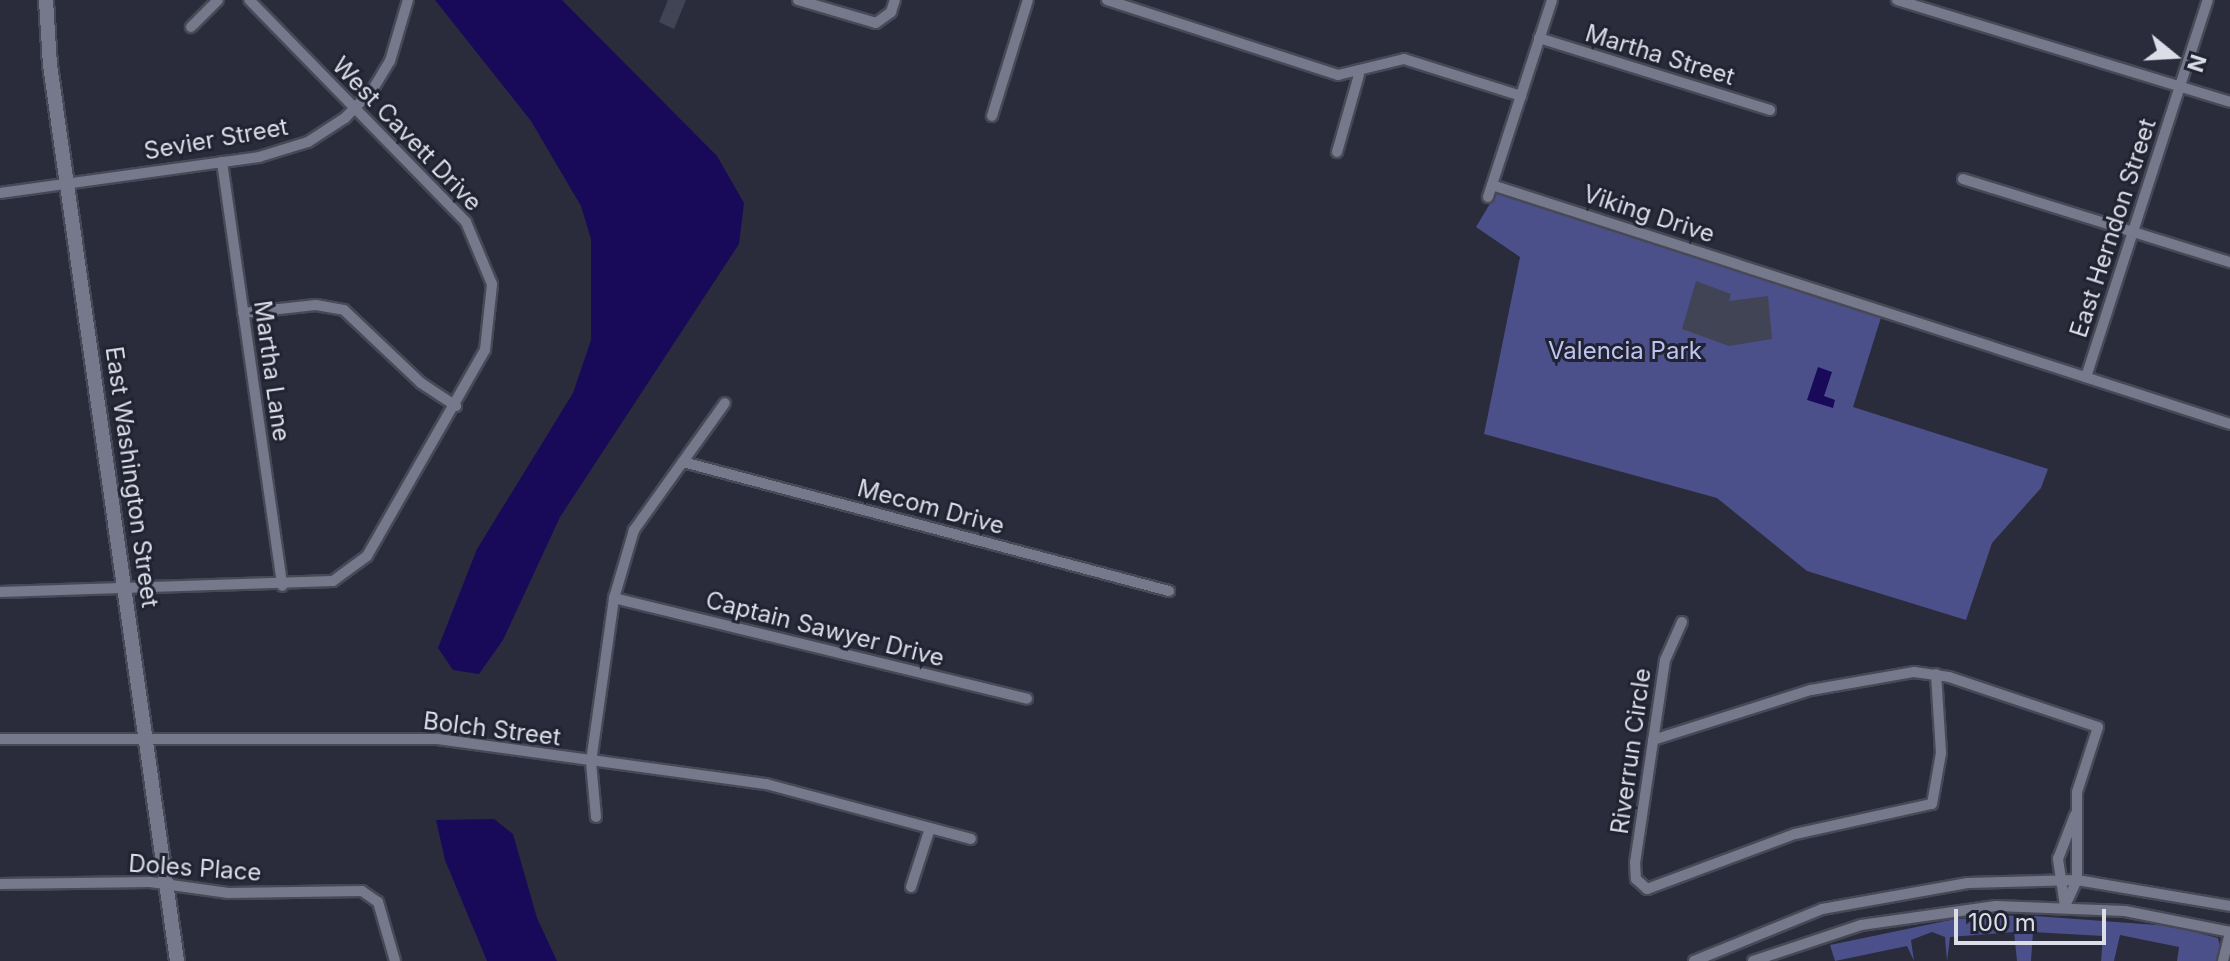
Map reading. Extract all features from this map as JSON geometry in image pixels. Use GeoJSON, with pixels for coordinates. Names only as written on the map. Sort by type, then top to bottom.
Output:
{"type":"FeatureCollection","features":[{"type":"Feature","properties":{"kind":"street","name":"East Washington Street"},"geometry":{"type":"LineString","coordinates":[[46,0],[67,184],[177,961]]}},
{"type":"Feature","properties":{"kind":"street"},"geometry":{"type":"LineString","coordinates":[[191,27],[218,0]]}},
{"type":"Feature","properties":{"kind":"street","name":"West Cavett Drive"},"geometry":{"type":"LineString","coordinates":[[0,592],[282,586],[333,581],[361,562],[456,406],[491,328],[488,266],[459,212],[249,0]]}},
{"type":"Feature","properties":{"kind":"street","name":"Sevier Street"},"geometry":{"type":"LineString","coordinates":[[0,193],[222,162],[308,142],[357,108],[385,71],[408,0]]}},
{"type":"Feature","properties":{"kind":"street"},"geometry":{"type":"LineString","coordinates":[[798,0],[879,23],[895,0]]}},
{"type":"Feature","properties":{"kind":"street"},"geometry":{"type":"LineString","coordinates":[[992,116],[1028,0]]}},
{"type":"Feature","properties":{"kind":"street"},"geometry":{"type":"LineString","coordinates":[[1107,0],[1338,75],[1359,75],[1404,59],[1521,96]]}},
{"type":"Feature","properties":{"kind":"street"},"geometry":{"type":"LineString","coordinates":[[1488,197],[1552,0]]}},
{"type":"Feature","properties":{"kind":"street"},"geometry":{"type":"LineString","coordinates":[[1897,0],[2230,102]]}},
{"type":"Feature","properties":{"kind":"street","name":"East Herndon Street"},"geometry":{"type":"LineString","coordinates":[[2082,376],[2208,0]]}},
{"type":"Feature","properties":{"kind":"street","name":"Martha Street"},"geometry":{"type":"LineString","coordinates":[[1539,38],[1770,110]]}},
{"type":"Feature","properties":{"kind":"street"},"geometry":{"type":"LineString","coordinates":[[1337,152],[1359,75]]}},
{"type":"Feature","properties":{"kind":"street","name":"Martha Lane"},"geometry":{"type":"LineString","coordinates":[[222,162],[282,586]]}},
{"type":"Feature","properties":{"kind":"street"},"geometry":{"type":"LineString","coordinates":[[1963,179],[2230,262]]}},
{"type":"Feature","properties":{"kind":"street","name":"Viking Drive"},"geometry":{"type":"LineString","coordinates":[[1492,185],[2082,376]]}},
{"type":"Feature","properties":{"kind":"street"},"geometry":{"type":"LineString","coordinates":[[243,313],[316,305],[344,310],[421,383],[456,406]]}},
{"type":"Feature","properties":{"kind":"street"},"geometry":{"type":"LineString","coordinates":[[2082,376],[2230,424]]}},
{"type":"Feature","properties":{"kind":"street"},"geometry":{"type":"LineString","coordinates":[[596,817],[591,762],[614,598],[634,530],[725,403]]}},
{"type":"Feature","properties":{"kind":"street","name":"Mecom Drive"},"geometry":{"type":"LineString","coordinates":[[683,462],[1169,591]]}},
{"type":"Feature","properties":{"kind":"street","name":"Captain Sawyer Drive"},"geometry":{"type":"LineString","coordinates":[[614,598],[1027,699]]}},
{"type":"Feature","properties":{"kind":"street","name":"Riverrun Circle"},"geometry":{"type":"LineString","coordinates":[[1682,622],[1667,651],[1653,740],[1635,862],[1642,888],[1661,886],[1806,831],[1932,804],[1941,753],[1936,674]]}},
{"type":"Feature","properties":{"kind":"street"},"geometry":{"type":"LineString","coordinates":[[1653,740],[1811,690],[1936,674],[2098,727],[2075,815],[2059,851],[2056,880],[2065,906]]}},
{"type":"Feature","properties":{"kind":"street","name":"Bolch Street"},"geometry":{"type":"LineString","coordinates":[[0,739],[147,737],[226,744],[437,739],[766,784],[971,839]]}},
{"type":"Feature","properties":{"kind":"street"},"geometry":{"type":"LineString","coordinates":[[2065,906],[2077,880],[2075,815]]}},
{"type":"Feature","properties":{"kind":"street"},"geometry":{"type":"LineString","coordinates":[[911,887],[930,828]]}},
{"type":"Feature","properties":{"kind":"street"},"geometry":{"type":"LineString","coordinates":[[1694,961],[1776,925],[1853,901],[1968,883],[2077,880],[2230,906]]}},
{"type":"Feature","properties":{"kind":"street","name":"Doles Place"},"geometry":{"type":"LineString","coordinates":[[0,884],[167,882],[228,893],[362,891],[380,906],[395,961]]}},
{"type":"Feature","properties":{"kind":"street"},"geometry":{"type":"LineString","coordinates":[[1753,961],[1890,919],[1996,906],[2065,906],[2230,932],[2223,961]]}},
{"type":"Feature","properties":{"kind":"green space","name":"Valencia Park"},"geometry":{"type":"Polygon","coordinates":[[[1500,187],[1883,311],[1853,407],[2048,469],[2041,488],[1992,543],[1966,620],[1807,571],[1717,498],[1484,434],[1520,257],[1476,227],[1500,187]]]}},
{"type":"Feature","properties":{"kind":"green space"},"geometry":{"type":"Polygon","coordinates":[[[2022,915],[2170,926],[2218,938],[2220,946],[2216,961],[2177,961],[2179,947],[2120,935],[2114,961],[2101,961],[2103,936],[2033,932],[2031,961],[2017,961],[2014,932],[1950,937],[1947,961],[1945,937],[1932,932],[1911,940],[1914,961],[1907,946],[1835,961],[1830,945],[1955,919],[2022,915]]]}},
{"type":"Feature","properties":{"kind":"shaded area"},"geometry":{"type":"Polygon","coordinates":[[[435,0],[562,0],[717,156],[744,203],[739,244],[560,517],[503,640],[479,674],[453,670],[438,648],[477,549],[573,393],[591,340],[591,239],[581,206],[531,121],[435,0]]]}},
{"type":"Feature","properties":{"kind":"shaded area"},"geometry":{"type":"Polygon","coordinates":[[[1818,367],[1832,372],[1824,396],[1835,400],[1833,408],[1807,400],[1818,367]]]}},
{"type":"Feature","properties":{"kind":"shaded area"},"geometry":{"type":"Polygon","coordinates":[[[494,819],[513,834],[537,918],[557,961],[487,961],[445,860],[436,820],[494,819]]]}},
{"type":"Feature","properties":{"kind":"building"},"geometry":{"type":"Polygon","coordinates":[[[668,0],[686,0],[674,29],[659,22],[668,0]]]}},
{"type":"Feature","properties":{"kind":"building"},"geometry":{"type":"Polygon","coordinates":[[[1696,281],[1731,294],[1729,301],[1768,296],[1772,339],[1729,346],[1682,329],[1696,281]]]}}]}
